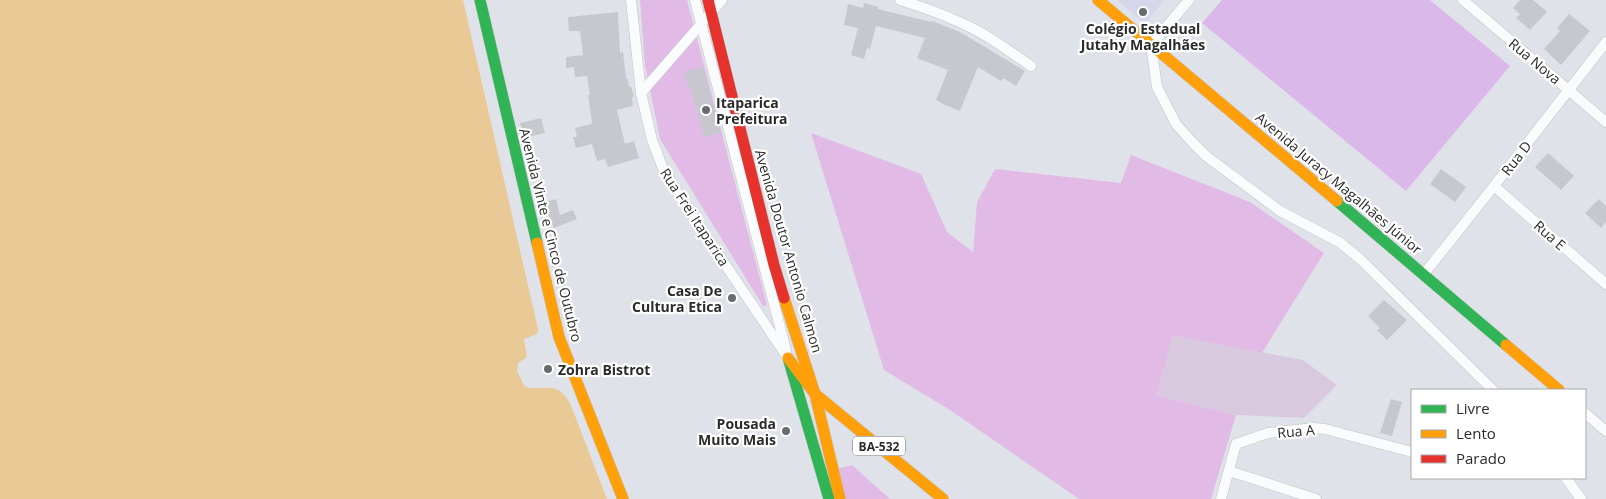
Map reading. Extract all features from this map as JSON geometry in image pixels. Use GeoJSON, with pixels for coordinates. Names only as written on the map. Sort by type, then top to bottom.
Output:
{"type":"FeatureCollection","features":[{"type":"Feature","properties":{"kind":"street","name":"Avenida Vinte e Cinco de Outubro"},"geometry":{"type":"LineString","coordinates":[[480,0],[559,337],[623,499]]}},
{"type":"Feature","properties":{"kind":"street","name":"Rua Frei Itaparica"},"geometry":{"type":"LineString","coordinates":[[631,0],[641,93],[652,140],[667,176],[788,358]]}},
{"type":"Feature","properties":{"kind":"street","name":"Avenida Doutor Antonio Calmon"},"geometry":{"type":"LineString","coordinates":[[695,0],[769,265],[788,358]]}},
{"type":"Feature","properties":{"kind":"street","name":"Avenida Doutor Antonio Calmon"},"geometry":{"type":"LineString","coordinates":[[708,0],[745,174]]}},
{"type":"Feature","properties":{"kind":"street"},"geometry":{"type":"LineString","coordinates":[[641,93],[722,0]]}},
{"type":"Feature","properties":{"kind":"street"},"geometry":{"type":"LineString","coordinates":[[900,0],[956,20],[977,31],[1031,66]]}},
{"type":"Feature","properties":{"kind":"street","name":"Avenida Juracy Magalhães Júnior"},"geometry":{"type":"LineString","coordinates":[[1098,0],[1558,389]]}},
{"type":"Feature","properties":{"kind":"street"},"geometry":{"type":"LineString","coordinates":[[1189,0],[1151,45],[1156,87],[1176,124],[1206,156],[1280,211],[1339,242],[1492,389]]}},
{"type":"Feature","properties":{"kind":"street","name":"Rua Nova"},"geometry":{"type":"LineString","coordinates":[[1462,0],[1606,122]]}},
{"type":"Feature","properties":{"kind":"street","name":"Rua D"},"geometry":{"type":"LineString","coordinates":[[1424,274],[1606,42]]}},
{"type":"Feature","properties":{"kind":"street","name":"Rua E"},"geometry":{"type":"LineString","coordinates":[[1494,186],[1606,284]]}},
{"type":"Feature","properties":{"kind":"street","name":"Avenida Doutor Antonio Calmon"},"geometry":{"type":"LineString","coordinates":[[769,265],[815,394],[835,498]]}},
{"type":"Feature","properties":{"kind":"street"},"geometry":{"type":"LineString","coordinates":[[788,358],[835,498]]}},
{"type":"Feature","properties":{"kind":"street","name":"BA-532"},"geometry":{"type":"LineString","coordinates":[[788,358],[815,394],[943,499]]}},
{"type":"Feature","properties":{"kind":"street"},"geometry":{"type":"LineString","coordinates":[[1586,414],[1606,431]]}},
{"type":"Feature","properties":{"kind":"street","name":"Rua A"},"geometry":{"type":"LineString","coordinates":[[1221,499],[1236,444],[1268,433],[1305,428],[1325,429],[1411,452]]}},
{"type":"Feature","properties":{"kind":"street"},"geometry":{"type":"LineString","coordinates":[[1229,472],[1316,499]]}},
{"type":"Feature","properties":{"kind":"street"},"geometry":{"type":"LineString","coordinates":[[1567,479],[1581,499]]}},
{"type":"Feature","properties":{"kind":"shaded area"},"geometry":{"type":"Polygon","coordinates":[[[0,0],[463,0],[538,329],[537,334],[524,339],[527,357],[518,363],[517,371],[525,387],[555,389],[560,391],[570,403],[607,499],[0,499],[0,0]]]}},
{"type":"Feature","properties":{"kind":"shaded area"},"geometry":{"type":"Polygon","coordinates":[[[640,0],[687,0],[767,305],[763,306],[660,139],[645,65],[640,0]]]}},
{"type":"Feature","properties":{"kind":"shaded area","name":"Colégio Estadual Jutahy Magalhães"},"geometry":{"type":"Polygon","coordinates":[[[1117,0],[1164,0],[1145,24],[1117,0]]]}},
{"type":"Feature","properties":{"kind":"shaded area"},"geometry":{"type":"Polygon","coordinates":[[[1222,0],[1430,0],[1510,66],[1406,191],[1202,23],[1222,0]]]}},
{"type":"Feature","properties":{"kind":"shaded area"},"geometry":{"type":"Polygon","coordinates":[[[811,133],[921,174],[947,232],[973,252],[977,202],[995,169],[1121,183],[1131,155],[1250,202],[1324,253],[1262,353],[1173,336],[1157,395],[1236,415],[1211,499],[1079,499],[950,410],[884,370],[811,133]]]}},
{"type":"Feature","properties":{"kind":"shaded area"},"geometry":{"type":"Polygon","coordinates":[[[1172,336],[1303,360],[1337,385],[1304,418],[1236,415],[1157,395],[1172,336]]]}},
{"type":"Feature","properties":{"kind":"shaded area"},"geometry":{"type":"Polygon","coordinates":[[[852,465],[890,499],[845,499],[838,469],[852,465]]]}},
{"type":"Feature","properties":{"kind":"building"},"geometry":{"type":"Polygon","coordinates":[[[1520,0],[1533,0],[1547,12],[1530,30],[1516,18],[1520,14],[1513,8],[1520,0]]]}},
{"type":"Feature","properties":{"kind":"building"},"geometry":{"type":"Polygon","coordinates":[[[864,3],[878,7],[878,9],[932,21],[960,32],[1025,71],[1016,86],[1003,78],[1001,81],[978,67],[960,111],[943,104],[936,100],[948,70],[917,58],[925,38],[876,26],[870,49],[867,48],[864,59],[851,55],[858,28],[844,25],[848,4],[863,8],[864,3]]]}},
{"type":"Feature","properties":{"kind":"building"},"geometry":{"type":"Polygon","coordinates":[[[618,12],[620,53],[623,52],[626,79],[628,79],[629,87],[631,87],[634,97],[632,97],[633,106],[617,110],[625,144],[634,141],[639,158],[608,167],[605,159],[597,161],[592,144],[576,148],[573,137],[577,137],[575,128],[591,124],[592,122],[587,76],[575,77],[574,67],[566,68],[566,57],[583,55],[580,31],[569,31],[568,17],[618,12]]]}},
{"type":"Feature","properties":{"kind":"building"},"geometry":{"type":"Polygon","coordinates":[[[1569,14],[1590,31],[1561,65],[1544,49],[1560,31],[1557,28],[1569,14]]]}},
{"type":"Feature","properties":{"kind":"building","name":"Itaparica Prefeitura"},"geometry":{"type":"Polygon","coordinates":[[[703,67],[721,133],[704,137],[690,86],[688,87],[684,72],[703,67]]]}},
{"type":"Feature","properties":{"kind":"building"},"geometry":{"type":"Polygon","coordinates":[[[541,118],[545,133],[524,138],[520,123],[541,118]]]}},
{"type":"Feature","properties":{"kind":"building"},"geometry":{"type":"Polygon","coordinates":[[[1548,153],[1574,176],[1561,190],[1535,167],[1548,153]]]}},
{"type":"Feature","properties":{"kind":"building"},"geometry":{"type":"Polygon","coordinates":[[[1441,169],[1466,187],[1455,202],[1430,184],[1441,169]]]}},
{"type":"Feature","properties":{"kind":"building"},"geometry":{"type":"Polygon","coordinates":[[[556,199],[560,215],[573,210],[577,219],[554,228],[547,212],[539,214],[537,204],[556,199]]]}},
{"type":"Feature","properties":{"kind":"building"},"geometry":{"type":"Polygon","coordinates":[[[1599,199],[1606,206],[1606,222],[1601,228],[1585,213],[1599,199]]]}},
{"type":"Feature","properties":{"kind":"building"},"geometry":{"type":"Polygon","coordinates":[[[1384,300],[1407,320],[1387,340],[1377,330],[1380,328],[1368,316],[1384,300]]]}},
{"type":"Feature","properties":{"kind":"building"},"geometry":{"type":"Polygon","coordinates":[[[1391,399],[1402,402],[1392,436],[1380,433],[1391,399]]]}},
{"type":"Feature","properties":{"kind":"traffic: fast"},"geometry":{"type":"LineString","coordinates":[[480,0],[537,243]]}},
{"type":"Feature","properties":{"kind":"traffic: fast"},"geometry":{"type":"LineString","coordinates":[[1337,201],[1506,345]]}},
{"type":"Feature","properties":{"kind":"traffic: fast"},"geometry":{"type":"LineString","coordinates":[[789,361],[829,499]]}},
{"type":"Feature","properties":{"kind":"traffic: slow"},"geometry":{"type":"LineString","coordinates":[[1098,0],[1337,201]]}},
{"type":"Feature","properties":{"kind":"traffic: slow"},"geometry":{"type":"LineString","coordinates":[[537,243],[559,337],[623,499]]}},
{"type":"Feature","properties":{"kind":"traffic: slow"},"geometry":{"type":"LineString","coordinates":[[784,298],[815,394],[840,499]]}},
{"type":"Feature","properties":{"kind":"traffic: slow"},"geometry":{"type":"LineString","coordinates":[[1506,345],[1558,389]]}},
{"type":"Feature","properties":{"kind":"traffic: slow"},"geometry":{"type":"LineString","coordinates":[[788,358],[815,394],[943,499]]}},
{"type":"Feature","properties":{"kind":"traffic: jam"},"geometry":{"type":"LineString","coordinates":[[708,0],[774,265],[784,298]]}},
{"type":"Feature","properties":{"kind":"place","name":"Colégio Estadual Jutahy Magalhães"},"geometry":{"type":"Point","coordinates":[1143,12]}},
{"type":"Feature","properties":{"kind":"place","name":"Itaparica Prefeitura"},"geometry":{"type":"Point","coordinates":[706,110]}},
{"type":"Feature","properties":{"kind":"place","name":"Casa De Cultura Etica"},"geometry":{"type":"Point","coordinates":[732,298]}},
{"type":"Feature","properties":{"kind":"place","name":"Zohra Bistrot"},"geometry":{"type":"Point","coordinates":[548,369]}},
{"type":"Feature","properties":{"kind":"place","name":"Pousada Muito Mais"},"geometry":{"type":"Point","coordinates":[786,431]}}]}
